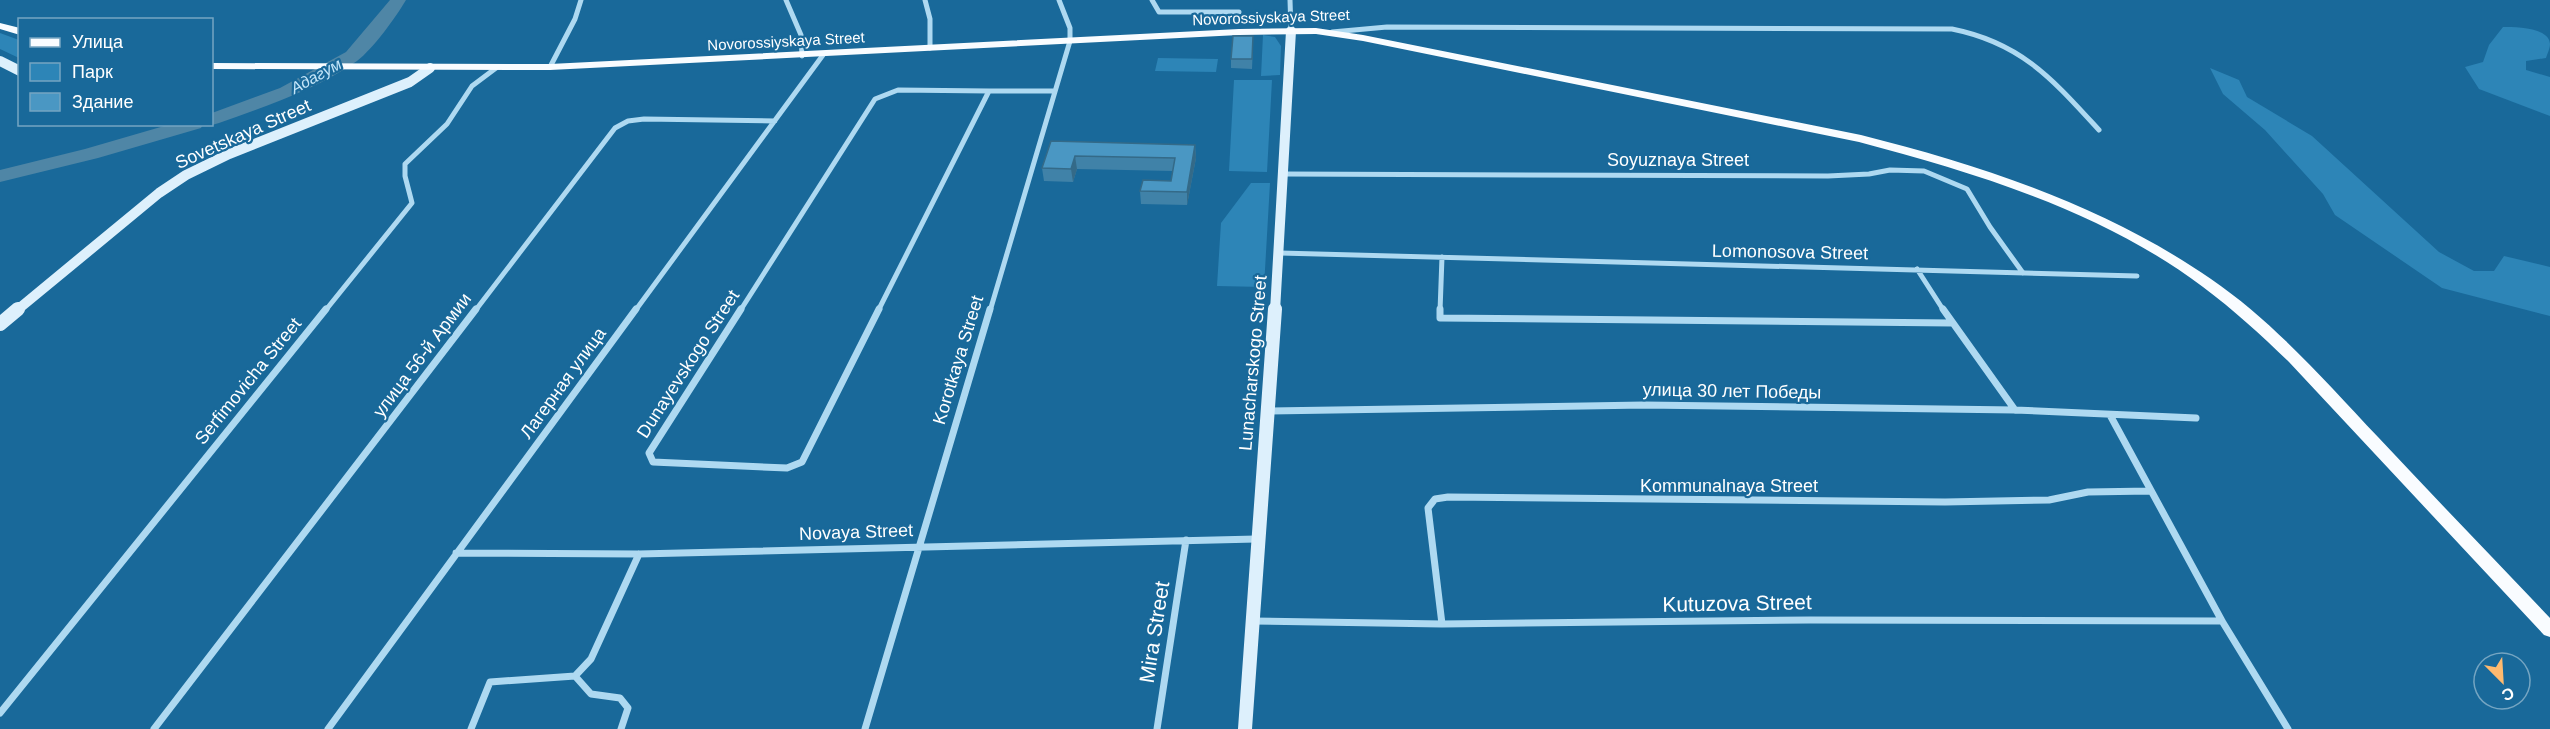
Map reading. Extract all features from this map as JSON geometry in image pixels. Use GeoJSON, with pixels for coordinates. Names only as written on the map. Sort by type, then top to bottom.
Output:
{"type":"FeatureCollection","features":[{"type":"Feature","properties":{"kind":"main road"},"geometry":{"type":"LineString","coordinates":[[0,26],[18,32]]}},
{"type":"Feature","properties":{"kind":"main road","name":"Novorossiyskaya Street"},"geometry":{"type":"LineString","coordinates":[[213,66],[550,67],[823,55],[1070,40],[1291,31],[1332,32]]}},
{"type":"Feature","properties":{"kind":"main road","name":"Lunacharskogo Street"},"geometry":{"type":"LineString","coordinates":[[1245,729],[1256,539],[1280,253],[1291,31]]}},
{"type":"Feature","properties":{"kind":"main road"},"geometry":{"type":"LineString","coordinates":[[1332,32],[1731,111],[1870,142],[1988,176],[2099,220],[2203,280],[2275,339],[2550,630]]}},
{"type":"Feature","properties":{"kind":"main road"},"geometry":{"type":"LineString","coordinates":[[0,61],[18,70]]}},
{"type":"Feature","properties":{"kind":"main road","name":"Sovetskaya Street"},"geometry":{"type":"LineString","coordinates":[[0,324],[159,193],[186,175],[253,144],[410,82],[430,68]]}},
{"type":"Feature","properties":{"kind":"street"},"geometry":{"type":"LineString","coordinates":[[550,67],[575,19],[581,0]]}},
{"type":"Feature","properties":{"kind":"street"},"geometry":{"type":"LineString","coordinates":[[786,0],[801,35],[802,56]]}},
{"type":"Feature","properties":{"kind":"street"},"geometry":{"type":"LineString","coordinates":[[925,0],[930,19],[930,48]]}},
{"type":"Feature","properties":{"kind":"street","name":"Korotkaya Street"},"geometry":{"type":"LineString","coordinates":[[865,729],[1070,40],[1070,28],[1059,0]]}},
{"type":"Feature","properties":{"kind":"street"},"geometry":{"type":"LineString","coordinates":[[1152,0],[1159,12],[1239,12]]}},
{"type":"Feature","properties":{"kind":"street","name":"Lunacharskogo Street"},"geometry":{"type":"LineString","coordinates":[[1290,0],[1291,31]]}},
{"type":"Feature","properties":{"kind":"street","name":"Novorossiyskaya Street"},"geometry":{"type":"LineString","coordinates":[[1332,32],[1388,27],[1960,30],[1977,32],[2026,57],[2047,75],[2099,130]]}},
{"type":"Feature","properties":{"kind":"street","name":"Лагерная улица"},"geometry":{"type":"LineString","coordinates":[[328,729],[823,55]]}},
{"type":"Feature","properties":{"kind":"street","name":"Serfimovicha Street"},"geometry":{"type":"LineString","coordinates":[[0,713],[412,203],[405,176],[405,164],[447,124],[472,86],[496,68]]}},
{"type":"Feature","properties":{"kind":"street","name":"Dunayevskogo Street"},"geometry":{"type":"LineString","coordinates":[[898,90],[989,90],[802,462],[787,468],[653,462],[649,453],[875,99],[898,90]]}},
{"type":"Feature","properties":{"kind":"street"},"geometry":{"type":"LineString","coordinates":[[989,90],[1055,91]]}},
{"type":"Feature","properties":{"kind":"street","name":"улица 56-й Армии"},"geometry":{"type":"LineString","coordinates":[[154,729],[615,128],[628,121],[644,119],[775,121]]}},
{"type":"Feature","properties":{"kind":"street","name":"Soyuznaya Street"},"geometry":{"type":"LineString","coordinates":[[1284,174],[1828,176],[1869,174],[1890,170],[1924,171],[1967,189],[1990,227],[2023,273]]}},
{"type":"Feature","properties":{"kind":"street","name":"Lomonosova Street"},"geometry":{"type":"LineString","coordinates":[[1280,253],[2137,276]]}},
{"type":"Feature","properties":{"kind":"street"},"geometry":{"type":"LineString","coordinates":[[1442,257],[1440,318],[1952,323]]}},
{"type":"Feature","properties":{"kind":"street"},"geometry":{"type":"LineString","coordinates":[[1917,269],[1952,323],[2015,410]]}},
{"type":"Feature","properties":{"kind":"street","name":"улица 30 лет Победы"},"geometry":{"type":"LineString","coordinates":[[1267,411],[1644,405],[2015,410],[2196,418]]}},
{"type":"Feature","properties":{"kind":"street"},"geometry":{"type":"LineString","coordinates":[[2110,415],[2223,621],[2288,729]]}},
{"type":"Feature","properties":{"kind":"street","name":"Kommunalnaya Street"},"geometry":{"type":"LineString","coordinates":[[1442,624],[1428,508],[1435,499],[1448,497],[1945,502],[2049,500],[2088,492],[2150,491]]}},
{"type":"Feature","properties":{"kind":"street","name":"Novaya Street"},"geometry":{"type":"LineString","coordinates":[[456,553],[639,554],[1256,539]]}},
{"type":"Feature","properties":{"kind":"street","name":"Mira Street"},"geometry":{"type":"LineString","coordinates":[[1157,729],[1186,540]]}},
{"type":"Feature","properties":{"kind":"street"},"geometry":{"type":"LineString","coordinates":[[471,729],[490,682],[575,676],[591,659],[639,554]]}},
{"type":"Feature","properties":{"kind":"street","name":"Kutuzova Street"},"geometry":{"type":"LineString","coordinates":[[1252,621],[1442,624],[1798,620],[2223,621]]}},
{"type":"Feature","properties":{"kind":"street"},"geometry":{"type":"LineString","coordinates":[[575,676],[591,694],[620,698],[628,708],[621,729]]}},
{"type":"Feature","properties":{"kind":"green space"},"geometry":{"type":"Polygon","coordinates":[[[2503,27],[2531,29],[2548,38],[2550,46],[2546,58],[2526,61],[2526,70],[2550,77],[2550,116],[2479,89],[2465,67],[2483,62],[2489,45],[2503,27]]]}},
{"type":"Feature","properties":{"kind":"green space"},"geometry":{"type":"Polygon","coordinates":[[[0,33],[18,40],[18,58],[0,49],[0,33]]]}},
{"type":"Feature","properties":{"kind":"green space"},"geometry":{"type":"Polygon","coordinates":[[[1263,35],[1275,37],[1281,46],[1280,75],[1261,76],[1263,35]]]}},
{"type":"Feature","properties":{"kind":"green space"},"geometry":{"type":"Polygon","coordinates":[[[1158,58],[1218,59],[1216,72],[1155,71],[1158,58]]]}},
{"type":"Feature","properties":{"kind":"green space"},"geometry":{"type":"Polygon","coordinates":[[[2210,68],[2239,80],[2247,97],[2312,136],[2439,252],[2474,271],[2494,271],[2504,256],[2550,267],[2550,316],[2442,288],[2335,215],[2323,194],[2265,130],[2223,94],[2210,68]]]}},
{"type":"Feature","properties":{"kind":"green space"},"geometry":{"type":"Polygon","coordinates":[[[1234,80],[1272,80],[1267,172],[1229,171],[1234,80]]]}},
{"type":"Feature","properties":{"kind":"green space"},"geometry":{"type":"Polygon","coordinates":[[[1251,183],[1270,183],[1264,287],[1217,286],[1221,223],[1251,183]]]}},
{"type":"Feature","properties":{"kind":"building"},"geometry":{"type":"Polygon","coordinates":[[[1233,36],[1253,36],[1252,59],[1231,59],[1233,36]]]}},
{"type":"Feature","properties":{"kind":"building"},"geometry":{"type":"Polygon","coordinates":[[[1051,141],[1195,145],[1187,192],[1140,191],[1143,180],[1171,181],[1175,158],[1075,156],[1071,169],[1042,168],[1051,141]]]}},
{"type":"Feature","properties":{"kind":"waterway","name":"Адагум"},"geometry":{"type":"LineString","coordinates":[[213,119],[287,92],[352,56],[390,13],[398,0]]}},
{"type":"Feature","properties":{"kind":"waterway","name":"Адагум"},"geometry":{"type":"LineString","coordinates":[[0,176],[91,154],[187,126]]}}]}
